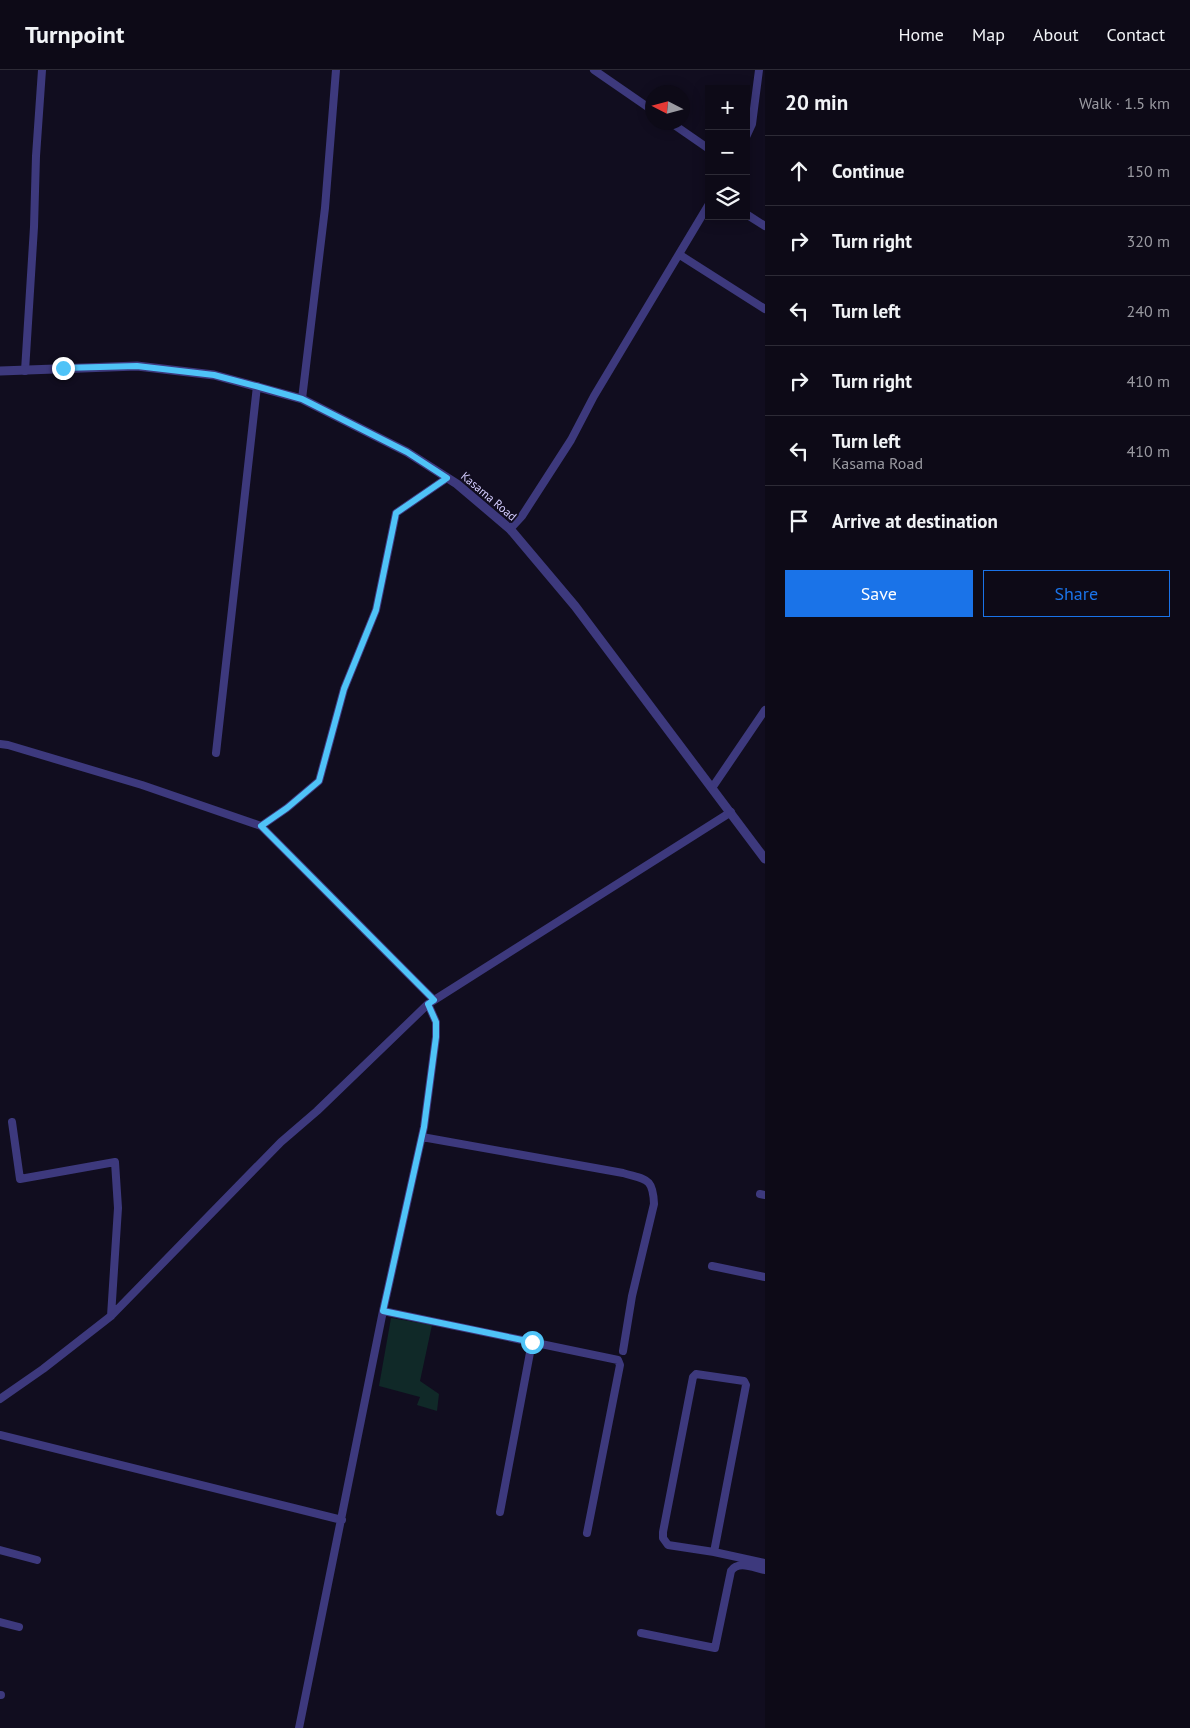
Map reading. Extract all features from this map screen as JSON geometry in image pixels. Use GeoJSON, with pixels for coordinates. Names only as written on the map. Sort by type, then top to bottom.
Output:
{"type":"FeatureCollection","features":[{"type":"Feature","properties":{"kind":"street"},"geometry":{"type":"LineString","coordinates":[[25,371],[42,70]]}},
{"type":"Feature","properties":{"kind":"street"},"geometry":{"type":"LineString","coordinates":[[302,399],[325,208],[336,70]]}},
{"type":"Feature","properties":{"kind":"street"},"geometry":{"type":"LineString","coordinates":[[594,70],[645,105]]}},
{"type":"Feature","properties":{"kind":"street"},"geometry":{"type":"LineString","coordinates":[[749,130],[752,124],[759,70]]}},
{"type":"Feature","properties":{"kind":"street"},"geometry":{"type":"LineString","coordinates":[[682,130],[705,146]]}},
{"type":"Feature","properties":{"kind":"street"},"geometry":{"type":"LineString","coordinates":[[510,530],[522,516],[571,440],[594,396],[705,211]]}},
{"type":"Feature","properties":{"kind":"street"},"geometry":{"type":"LineString","coordinates":[[750,217],[765,226]]}},
{"type":"Feature","properties":{"kind":"street"},"geometry":{"type":"LineString","coordinates":[[680,255],[765,308]]}},
{"type":"Feature","properties":{"kind":"street","name":"Kasama Road"},"geometry":{"type":"LineString","coordinates":[[0,371],[137,366],[214,375],[302,399],[407,452],[447,478],[490,511],[510,530],[574,606],[765,859]]}},
{"type":"Feature","properties":{"kind":"street"},"geometry":{"type":"LineString","coordinates":[[216,753],[256,386]]}},
{"type":"Feature","properties":{"kind":"street"},"geometry":{"type":"LineString","coordinates":[[261,826],[287,808],[319,781],[344,689],[376,610],[396,513],[447,478]]}},
{"type":"Feature","properties":{"kind":"street"},"geometry":{"type":"LineString","coordinates":[[712,788],[765,710]]}},
{"type":"Feature","properties":{"kind":"street"},"geometry":{"type":"LineString","coordinates":[[0,744],[142,785],[261,826],[431,1002],[436,1022],[436,1037],[422,1138],[383,1311],[300,1728]]}},
{"type":"Feature","properties":{"kind":"street"},"geometry":{"type":"LineString","coordinates":[[0,1399],[50,1364],[112,1316],[136,1289],[281,1142],[317,1111],[431,1002],[730,812]]}},
{"type":"Feature","properties":{"kind":"street"},"geometry":{"type":"LineString","coordinates":[[12,1122],[20,1179],[116,1162],[118,1208],[112,1316]]}},
{"type":"Feature","properties":{"kind":"street"},"geometry":{"type":"LineString","coordinates":[[422,1138],[623,1173],[646,1180],[653,1189],[654,1204],[632,1296],[623,1351]]}},
{"type":"Feature","properties":{"kind":"street"},"geometry":{"type":"LineString","coordinates":[[712,1266],[765,1277]]}},
{"type":"Feature","properties":{"kind":"street"},"geometry":{"type":"LineString","coordinates":[[383,1311],[618,1360],[620,1365],[587,1533]]}},
{"type":"Feature","properties":{"kind":"street"},"geometry":{"type":"LineString","coordinates":[[500,1512],[532,1342]]}},
{"type":"Feature","properties":{"kind":"street"},"geometry":{"type":"LineString","coordinates":[[714,1552],[746,1386],[744,1381],[696,1374],[693,1378],[663,1532],[664,1538],[668,1544],[765,1563]]}},
{"type":"Feature","properties":{"kind":"street"},"geometry":{"type":"LineString","coordinates":[[0,1435],[342,1520]]}},
{"type":"Feature","properties":{"kind":"street"},"geometry":{"type":"LineString","coordinates":[[0,1550],[37,1560]]}},
{"type":"Feature","properties":{"kind":"street"},"geometry":{"type":"LineString","coordinates":[[641,1634],[715,1648],[731,1571],[737,1565],[765,1570]]}},
{"type":"Feature","properties":{"kind":"street"},"geometry":{"type":"LineString","coordinates":[[0,1622],[19,1627]]}},
{"type":"Feature","properties":{"kind":"green space"},"geometry":{"type":"Polygon","coordinates":[[[391,1318],[432,1325],[420,1381],[439,1394],[437,1411],[417,1405],[420,1397],[379,1386],[391,1318]]]}},
{"type":"Feature","properties":{"kind":"route"},"geometry":{"type":"LineString","coordinates":[[63,368],[137,366],[214,375],[302,399],[407,452],[447,478],[396,513],[376,610],[344,689],[319,781],[287,808],[261,826],[434,1000],[428,1004],[436,1022],[436,1037],[424,1127],[383,1311],[532,1342]]}}]}
